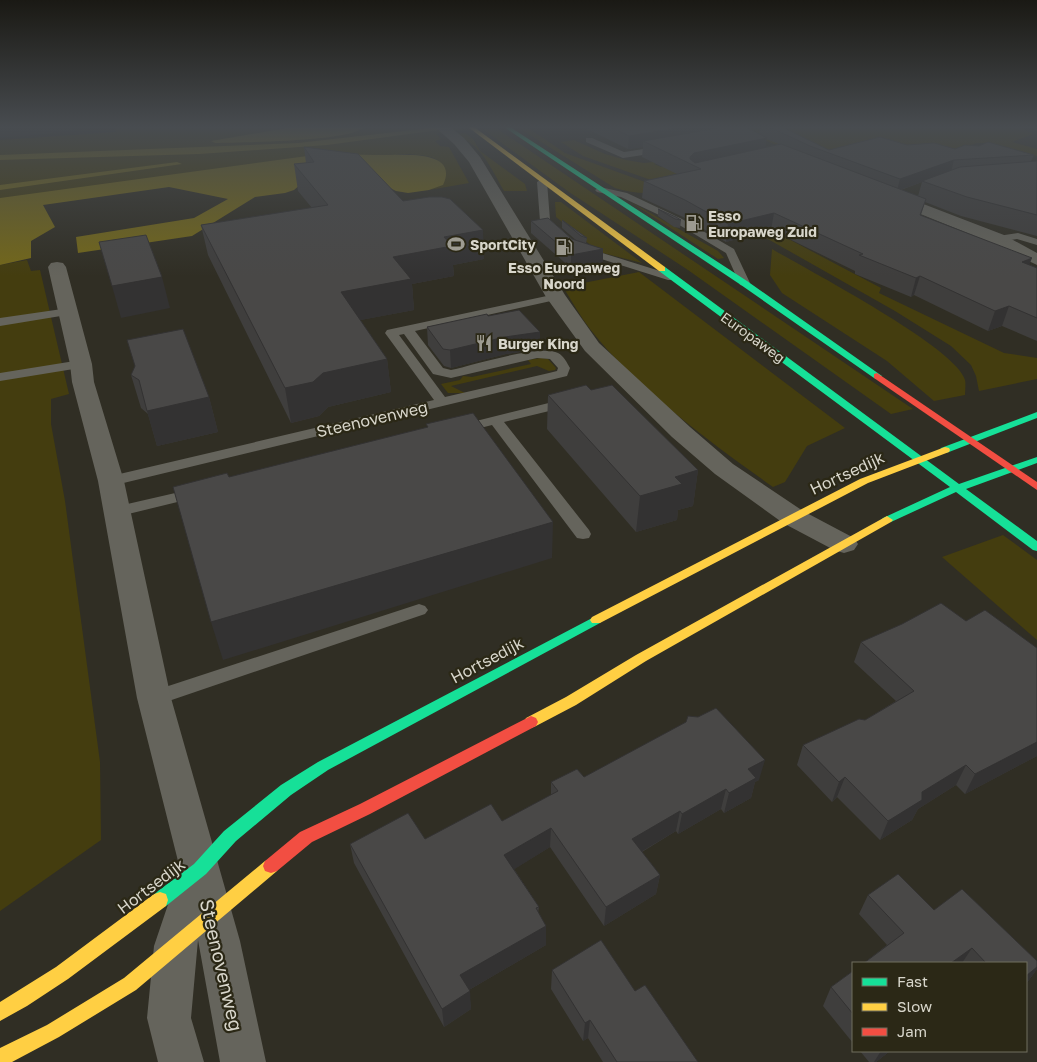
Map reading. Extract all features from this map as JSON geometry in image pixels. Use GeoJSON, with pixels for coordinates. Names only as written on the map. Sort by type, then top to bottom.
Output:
{"type":"FeatureCollection","features":[{"type":"Feature","properties":{"kind":"main road","name":"Europaweg"},"geometry":{"type":"LineString","coordinates":[[535,177],[1037,547]]}},
{"type":"Feature","properties":{"kind":"main road"},"geometry":{"type":"LineString","coordinates":[[579,177],[744,283],[1037,487]]}},
{"type":"Feature","properties":{"kind":"main road","name":"Hortsedijk"},"geometry":{"type":"LineString","coordinates":[[0,1012],[22,1000],[103,943],[200,870],[230,836],[286,790],[323,766],[864,481],[970,439],[1037,416]]}},
{"type":"Feature","properties":{"kind":"main road"},"geometry":{"type":"LineString","coordinates":[[0,1058],[53,1031],[130,984],[306,837],[365,809],[571,702],[642,658],[902,511],[957,488],[1037,460]]}},
{"type":"Feature","properties":{"kind":"street"},"geometry":{"type":"LineString","coordinates":[[484,177],[556,297],[625,389],[724,469],[793,517],[844,544]]}},
{"type":"Feature","properties":{"kind":"street"},"geometry":{"type":"LineString","coordinates":[[870,188],[998,240],[1037,260]]}},
{"type":"Feature","properties":{"kind":"street"},"geometry":{"type":"LineString","coordinates":[[897,199],[915,192]]}},
{"type":"Feature","properties":{"kind":"street","name":"Steenovenweg"},"geometry":{"type":"LineString","coordinates":[[57,267],[81,364],[83,382],[111,481],[154,698],[212,916],[243,1062]]}},
{"type":"Feature","properties":{"kind":"street","name":"Steenovenweg"},"geometry":{"type":"LineString","coordinates":[[181,1062],[169,1018],[176,946],[200,870]]}},
{"type":"Feature","properties":{"kind":"lane"},"geometry":{"type":"LineString","coordinates":[[542,182],[545,221],[576,248],[672,278]]}},
{"type":"Feature","properties":{"kind":"lane"},"geometry":{"type":"LineString","coordinates":[[599,190],[624,195],[678,221],[730,251],[744,283]]}},
{"type":"Feature","properties":{"kind":"lane"},"geometry":{"type":"LineString","coordinates":[[998,240],[1018,236],[1037,242]]}},
{"type":"Feature","properties":{"kind":"lane"},"geometry":{"type":"LineString","coordinates":[[442,402],[562,373],[563,364],[554,356],[537,354],[451,374],[443,374],[438,371],[407,329],[556,297]]}},
{"type":"Feature","properties":{"kind":"lane"},"geometry":{"type":"LineString","coordinates":[[0,322],[69,312]]}},
{"type":"Feature","properties":{"kind":"lane","name":"Steenovenweg"},"geometry":{"type":"LineString","coordinates":[[111,481],[442,402],[391,333],[407,329]]}},
{"type":"Feature","properties":{"kind":"lane"},"geometry":{"type":"LineString","coordinates":[[0,377],[81,364]]}},
{"type":"Feature","properties":{"kind":"lane"},"geometry":{"type":"LineString","coordinates":[[448,432],[582,399]]}},
{"type":"Feature","properties":{"kind":"lane"},"geometry":{"type":"LineString","coordinates":[[496,421],[583,534]]}},
{"type":"Feature","properties":{"kind":"lane"},"geometry":{"type":"LineString","coordinates":[[116,512],[209,490]]}},
{"type":"Feature","properties":{"kind":"lane"},"geometry":{"type":"LineString","coordinates":[[154,698],[419,610]]}},
{"type":"Feature","properties":{"kind":"shaded area"},"geometry":{"type":"Polygon","coordinates":[[[0,177],[221,177],[0,204],[0,177]]]}},
{"type":"Feature","properties":{"kind":"shaded area"},"geometry":{"type":"Polygon","coordinates":[[[65,177],[94,177],[0,190],[0,185],[65,177]]]}},
{"type":"Feature","properties":{"kind":"shaded area"},"geometry":{"type":"Polygon","coordinates":[[[157,177],[445,177],[443,185],[429,190],[408,193],[396,191],[380,183],[301,184],[294,190],[285,193],[255,197],[192,236],[78,253],[76,237],[194,218],[228,199],[169,187],[43,205],[55,227],[31,241],[31,258],[0,265],[0,198],[157,177]]]}},
{"type":"Feature","properties":{"kind":"shaded area"},"geometry":{"type":"Polygon","coordinates":[[[443,177],[465,177],[469,183],[429,190],[443,185],[443,177]]]}},
{"type":"Feature","properties":{"kind":"shaded area"},"geometry":{"type":"Polygon","coordinates":[[[496,177],[515,177],[525,184],[527,191],[504,191],[496,177]]]}},
{"type":"Feature","properties":{"kind":"shaded area"},"geometry":{"type":"Polygon","coordinates":[[[548,177],[568,177],[913,409],[891,414],[688,270],[548,177]]]}},
{"type":"Feature","properties":{"kind":"shaded area"},"geometry":{"type":"Polygon","coordinates":[[[597,177],[630,177],[670,191],[642,193],[615,188],[597,177]]]}},
{"type":"Feature","properties":{"kind":"shaded area"},"geometry":{"type":"Polygon","coordinates":[[[641,177],[688,177],[747,217],[881,288],[879,293],[1004,353],[1037,358],[1037,379],[979,391],[976,376],[971,365],[951,346],[895,311],[685,192],[641,177]]]}},
{"type":"Feature","properties":{"kind":"shaded area"},"geometry":{"type":"Polygon","coordinates":[[[629,201],[718,251],[724,258],[718,259],[629,201]]]}},
{"type":"Feature","properties":{"kind":"shaded area"},"geometry":{"type":"Polygon","coordinates":[[[555,202],[561,202],[642,263],[599,252],[556,217],[555,202]]]}},
{"type":"Feature","properties":{"kind":"shaded area"},"geometry":{"type":"Polygon","coordinates":[[[772,249],[878,310],[936,349],[956,366],[965,380],[965,395],[934,401],[887,361],[782,293],[770,275],[772,249]]]}},
{"type":"Feature","properties":{"kind":"shaded area"},"geometry":{"type":"Polygon","coordinates":[[[27,260],[31,271],[40,270],[69,394],[51,399],[51,424],[65,501],[100,762],[101,840],[0,911],[0,265],[27,260]]]}},
{"type":"Feature","properties":{"kind":"shaded area"},"geometry":{"type":"Polygon","coordinates":[[[639,272],[845,428],[807,446],[785,482],[773,487],[725,452],[676,414],[630,373],[590,329],[563,287],[639,272]]]}},
{"type":"Feature","properties":{"kind":"shaded area"},"geometry":{"type":"Polygon","coordinates":[[[548,359],[556,368],[555,370],[549,371],[537,366],[451,386],[465,393],[448,393],[441,384],[460,380],[463,376],[472,377],[531,364],[528,360],[548,359]]]}},
{"type":"Feature","properties":{"kind":"shaded area"},"geometry":{"type":"Polygon","coordinates":[[[1003,535],[1037,560],[1037,640],[942,557],[1003,535]]]}},
{"type":"Feature","properties":{"kind":"building"},"geometry":{"type":"Polygon","coordinates":[[[304,177],[380,177],[403,201],[429,197],[450,199],[483,230],[444,237],[452,246],[393,257],[411,279],[341,292],[387,359],[323,373],[313,382],[285,388],[201,225],[328,205],[304,177]]]}},
{"type":"Feature","properties":{"kind":"building"},"geometry":{"type":"Polygon","coordinates":[[[665,177],[867,177],[926,199],[920,215],[1032,258],[1022,262],[1037,268],[1037,318],[1009,306],[995,311],[920,276],[916,278],[859,255],[863,254],[774,213],[728,224],[685,200],[644,181],[665,177]]]}},
{"type":"Feature","properties":{"kind":"building"},"geometry":{"type":"Polygon","coordinates":[[[893,177],[907,177],[900,179],[893,177]]]}},
{"type":"Feature","properties":{"kind":"building"},"geometry":{"type":"Polygon","coordinates":[[[934,177],[1037,177],[1037,215],[967,197],[922,181],[934,177]]]}},
{"type":"Feature","properties":{"kind":"building"},"geometry":{"type":"Polygon","coordinates":[[[658,209],[676,217],[681,220],[675,219],[658,209]]]}},
{"type":"Feature","properties":{"kind":"building"},"geometry":{"type":"Polygon","coordinates":[[[548,218],[572,239],[603,249],[571,255],[531,221],[548,218]]]}},
{"type":"Feature","properties":{"kind":"building"},"geometry":{"type":"Polygon","coordinates":[[[562,220],[587,238],[581,236],[562,220]]]}},
{"type":"Feature","properties":{"kind":"building"},"geometry":{"type":"Polygon","coordinates":[[[146,235],[162,277],[112,286],[99,242],[146,235]]]}},
{"type":"Feature","properties":{"kind":"building"},"geometry":{"type":"Polygon","coordinates":[[[519,310],[540,332],[505,337],[450,350],[443,349],[427,327],[487,314],[488,316],[519,310]]]}},
{"type":"Feature","properties":{"kind":"building"},"geometry":{"type":"Polygon","coordinates":[[[183,329],[209,397],[147,411],[139,380],[131,375],[135,366],[127,340],[183,329]]]}},
{"type":"Feature","properties":{"kind":"building"},"geometry":{"type":"Polygon","coordinates":[[[586,385],[591,390],[612,385],[698,470],[675,477],[682,484],[640,496],[548,395],[586,385]]]}},
{"type":"Feature","properties":{"kind":"building"},"geometry":{"type":"Polygon","coordinates":[[[473,413],[553,522],[211,622],[173,487],[227,473],[229,477],[428,427],[426,424],[473,413]]]}},
{"type":"Feature","properties":{"kind":"building"},"geometry":{"type":"Polygon","coordinates":[[[941,603],[966,621],[985,610],[1037,648],[1037,742],[975,774],[966,765],[922,792],[922,800],[888,821],[845,777],[839,782],[803,745],[859,719],[865,720],[914,691],[861,642],[902,624],[941,603]]]}},
{"type":"Feature","properties":{"kind":"building"},"geometry":{"type":"Polygon","coordinates":[[[716,708],[765,760],[748,769],[756,778],[729,793],[726,789],[682,814],[680,811],[632,839],[660,875],[606,907],[551,828],[504,855],[539,907],[536,908],[546,926],[460,975],[470,991],[442,1009],[350,844],[408,813],[425,839],[491,804],[502,821],[558,791],[551,782],[577,769],[584,777],[686,722],[688,716],[698,717],[716,708]]]}},
{"type":"Feature","properties":{"kind":"building"},"geometry":{"type":"Polygon","coordinates":[[[898,874],[934,910],[962,889],[1037,961],[1037,967],[1027,975],[1027,962],[985,962],[972,948],[952,962],[865,962],[904,933],[868,895],[898,874]]]}},
{"type":"Feature","properties":{"kind":"building"},"geometry":{"type":"Polygon","coordinates":[[[601,940],[635,991],[645,985],[698,1062],[617,1062],[590,1020],[585,1023],[552,970],[601,940]]]}},
{"type":"Feature","properties":{"kind":"building"},"geometry":{"type":"Polygon","coordinates":[[[852,972],[852,1013],[831,987],[852,972]]]}},
{"type":"Feature","properties":{"kind":"traffic: fast"},"geometry":{"type":"LineString","coordinates":[[582,177],[744,283],[877,376]]}},
{"type":"Feature","properties":{"kind":"traffic: fast"},"geometry":{"type":"LineString","coordinates":[[662,269],[1037,547]]}},
{"type":"Feature","properties":{"kind":"traffic: fast"},"geometry":{"type":"LineString","coordinates":[[945,450],[1037,415]]}},
{"type":"Feature","properties":{"kind":"traffic: fast"},"geometry":{"type":"LineString","coordinates":[[887,520],[942,494],[1037,460]]}},
{"type":"Feature","properties":{"kind":"traffic: fast"},"geometry":{"type":"LineString","coordinates":[[160,900],[200,869],[230,836],[286,790],[323,766],[596,620]]}},
{"type":"Feature","properties":{"kind":"traffic: slow"},"geometry":{"type":"LineString","coordinates":[[537,177],[662,269]]}},
{"type":"Feature","properties":{"kind":"traffic: slow"},"geometry":{"type":"LineString","coordinates":[[596,620],[864,481],[945,450]]}},
{"type":"Feature","properties":{"kind":"traffic: slow"},"geometry":{"type":"LineString","coordinates":[[531,722],[887,520]]}},
{"type":"Feature","properties":{"kind":"traffic: slow"},"geometry":{"type":"LineString","coordinates":[[0,1058],[53,1031],[130,984],[271,866]]}},
{"type":"Feature","properties":{"kind":"traffic: slow"},"geometry":{"type":"LineString","coordinates":[[0,1012],[42,987],[160,900]]}},
{"type":"Feature","properties":{"kind":"traffic: jam"},"geometry":{"type":"LineString","coordinates":[[877,376],[1037,487]]}},
{"type":"Feature","properties":{"kind":"traffic: jam"},"geometry":{"type":"LineString","coordinates":[[271,866],[306,837],[365,809],[531,722]]}},
{"type":"Feature","properties":{"kind":"place","name":"Esso Europaweg Zuid"},"geometry":{"type":"Point","coordinates":[694,223]}},
{"type":"Feature","properties":{"kind":"place","name":"SportCity"},"geometry":{"type":"Point","coordinates":[456,244]}},
{"type":"Feature","properties":{"kind":"place","name":"Esso Europaweg Noord"},"geometry":{"type":"Point","coordinates":[564,247]}},
{"type":"Feature","properties":{"kind":"place","name":"Burger King"},"geometry":{"type":"Point","coordinates":[484,343]}}]}
